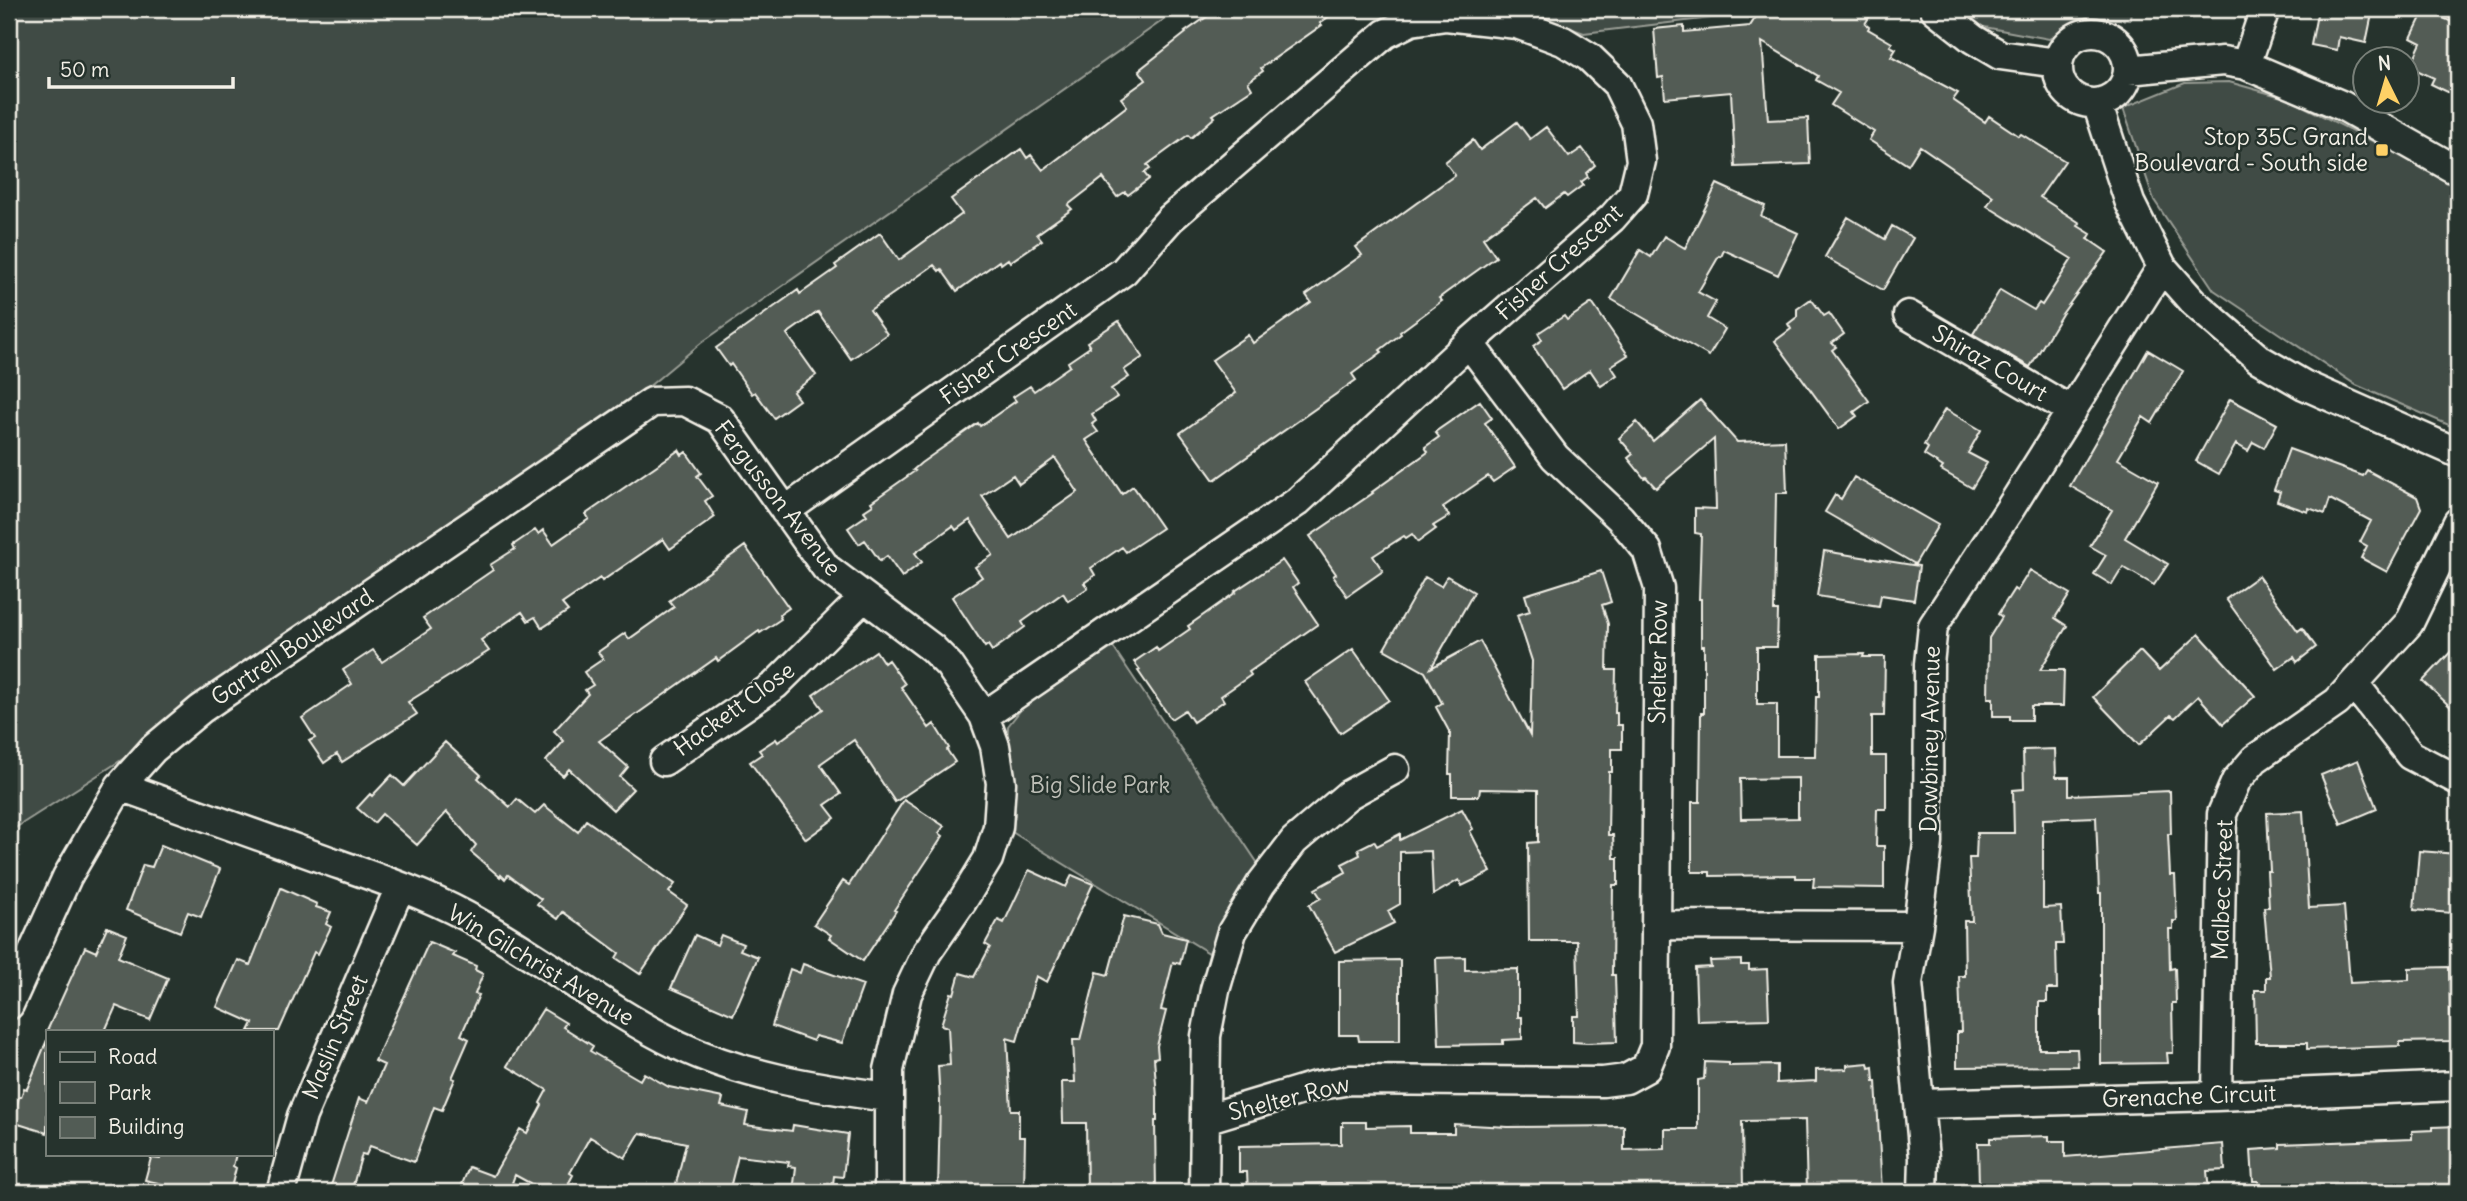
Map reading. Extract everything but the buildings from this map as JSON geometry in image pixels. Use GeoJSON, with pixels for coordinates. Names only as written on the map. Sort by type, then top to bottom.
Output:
{"type":"FeatureCollection","features":[{"type":"Feature","properties":{"kind":"street"},"geometry":{"type":"LineString","coordinates":[[1935,9],[1973,39],[2000,55],[2058,63]]}},
{"type":"Feature","properties":{"kind":"street"},"geometry":{"type":"LineString","coordinates":[[2246,65],[2266,9]]}},
{"type":"Feature","properties":{"kind":"street","name":"Fisher Crescent"},"geometry":{"type":"LineString","coordinates":[[785,511],[1124,271],[1170,219],[1385,34],[1411,21],[1447,16],[1517,24],[1563,41],[1589,57],[1617,85],[1636,123],[1641,161],[1633,194],[1612,218],[1469,343],[1297,502],[984,716]]}},
{"type":"Feature","properties":{"kind":"street"},"geometry":{"type":"LineString","coordinates":[[2102,34],[2121,47],[2127,58],[2127,79],[2115,96],[2097,103],[2076,99],[2068,92],[2059,74],[2058,63],[2062,52],[2079,36],[2102,34]]}},
{"type":"Feature","properties":{"kind":"street"},"geometry":{"type":"LineString","coordinates":[[2128,69],[2223,61],[2246,65],[2343,106],[2458,171]]}},
{"type":"Feature","properties":{"kind":"street"},"geometry":{"type":"LineString","coordinates":[[2097,103],[2130,203],[2162,267],[2193,302],[2259,359],[2304,385],[2458,453]]}},
{"type":"Feature","properties":{"kind":"street","name":"Dawbiney Avenue"},"geometry":{"type":"LineString","coordinates":[[1923,1192],[1924,1158],[1908,983],[1928,843],[1929,664],[1933,626],[2162,267]]}},
{"type":"Feature","properties":{"kind":"street","name":"Shiraz Court"},"geometry":{"type":"LineString","coordinates":[[1908,315],[2072,411]]}},
{"type":"Feature","properties":{"kind":"street","name":"Shelter Row"},"geometry":{"type":"LineString","coordinates":[[1205,1119],[1315,1086],[1350,1080],[1602,1082],[1626,1079],[1646,1068],[1655,1046],[1659,588],[1647,550],[1620,518],[1555,457],[1469,343]]}},
{"type":"Feature","properties":{"kind":"street","name":"Fergusson Avenue"},"geometry":{"type":"LineString","coordinates":[[685,401],[720,419],[826,568],[932,648],[949,665],[984,716],[995,746],[1001,783],[998,827],[988,859],[927,952],[907,994],[889,1070],[890,1192]]}},
{"type":"Feature","properties":{"kind":"street","name":"Gartrell Boulevard"},"geometry":{"type":"LineString","coordinates":[[9,1005],[67,877],[120,786],[153,749],[201,709],[652,402],[685,401]]}},
{"type":"Feature","properties":{"kind":"street","name":"Malbec Street"},"geometry":{"type":"LineString","coordinates":[[2217,1096],[2222,814],[2236,782],[2255,760],[2337,702],[2409,623],[2458,522]]}},
{"type":"Feature","properties":{"kind":"street","name":"Hackett Close"},"geometry":{"type":"LineString","coordinates":[[664,761],[775,685],[863,598]]}},
{"type":"Feature","properties":{"kind":"street"},"geometry":{"type":"LineString","coordinates":[[2355,684],[2410,755],[2458,780]]}},
{"type":"Feature","properties":{"kind":"street"},"geometry":{"type":"LineString","coordinates":[[1204,1192],[1206,1036],[1215,990],[1232,932],[1261,884],[1294,841],[1348,795],[1395,769]]}},
{"type":"Feature","properties":{"kind":"street","name":"Win Gilchrist Avenue"},"geometry":{"type":"LineString","coordinates":[[120,786],[400,887],[465,915],[545,962],[625,1016],[680,1046],[755,1074],[888,1097]]}},
{"type":"Feature","properties":{"kind":"street","name":"Maslin Street"},"geometry":{"type":"LineString","coordinates":[[281,1192],[302,1116],[400,887]]}},
{"type":"Feature","properties":{"kind":"street"},"geometry":{"type":"LineString","coordinates":[[1656,925],[1918,926]]}},
{"type":"Feature","properties":{"kind":"street","name":"Grenache Circuit"},"geometry":{"type":"LineString","coordinates":[[1919,1104],[2458,1086]]}},
{"type":"Feature","properties":{"kind":"green space"},"geometry":{"type":"Polygon","coordinates":[[[9,9],[1179,9],[701,343],[647,388],[560,445],[201,709],[9,832],[9,9]]]}},
{"type":"Feature","properties":{"kind":"green space"},"geometry":{"type":"Polygon","coordinates":[[[1495,9],[1740,9],[1736,15],[1584,33],[1528,13],[1495,9]]]}},
{"type":"Feature","properties":{"kind":"green space"},"geometry":{"type":"Polygon","coordinates":[[[1961,9],[2131,9],[2130,20],[2086,17],[2049,39],[1979,26],[1961,9]]]}},
{"type":"Feature","properties":{"kind":"green space"},"geometry":{"type":"Polygon","coordinates":[[[2229,82],[2289,99],[2458,184],[2458,429],[2356,385],[2214,290],[2154,200],[2123,108],[2185,83],[2229,82]]]}},
{"type":"Feature","properties":{"kind":"green space","name":"Big Slide Park"},"geometry":{"type":"Polygon","coordinates":[[[1113,647],[1259,865],[1230,905],[1209,953],[1012,832],[1015,815],[1013,772],[1007,748],[1008,726],[1023,707],[1113,647]]]}},
{"type":"Feature","properties":{"kind":"place","name":"Stop 35C Grand Boulevard - South side"},"geometry":{"type":"Point","coordinates":[2382,150]}}]}
